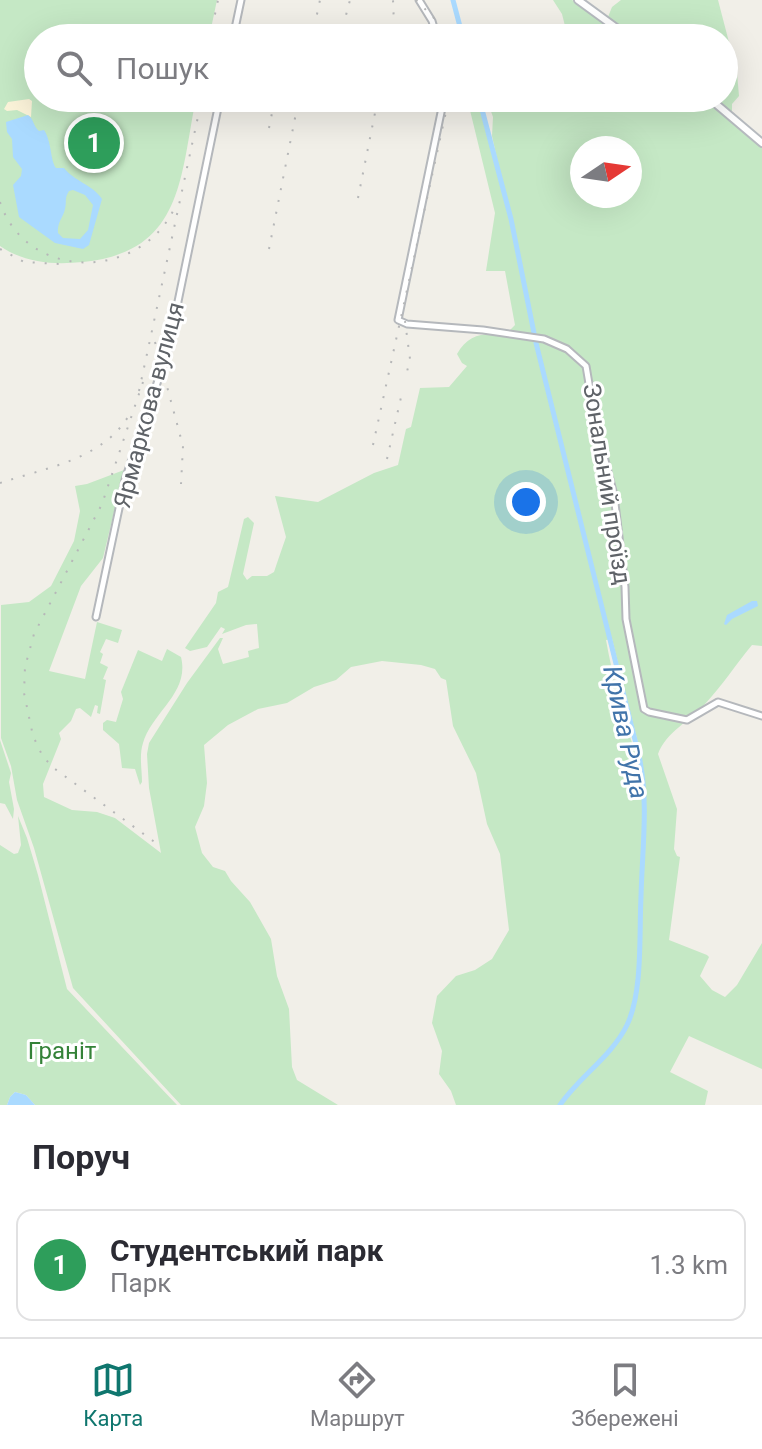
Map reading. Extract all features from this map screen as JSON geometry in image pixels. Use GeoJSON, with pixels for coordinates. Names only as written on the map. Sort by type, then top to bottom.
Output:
{"type":"FeatureCollection","features":[{"type":"Feature","properties":{"kind":"main road"},"geometry":{"type":"LineString","coordinates":[[578,0],[611,24]]}},
{"type":"Feature","properties":{"kind":"main road"},"geometry":{"type":"LineString","coordinates":[[725,112],[762,143]]}},
{"type":"Feature","properties":{"kind":"street"},"geometry":{"type":"LineString","coordinates":[[236,24],[241,0]]}},
{"type":"Feature","properties":{"kind":"street"},"geometry":{"type":"LineString","coordinates":[[419,0],[433,24]]}},
{"type":"Feature","properties":{"kind":"street","name":"Ярмаркова вулиця"},"geometry":{"type":"LineString","coordinates":[[96,617],[125,480],[168,350],[217,112]]}},
{"type":"Feature","properties":{"kind":"street","name":"Зональний проїзд"},"geometry":{"type":"LineString","coordinates":[[441,112],[398,319],[407,324],[504,333],[557,344],[580,359],[588,370],[596,425],[614,495],[629,640],[645,710],[687,720],[721,702],[762,716]]}},
{"type":"Feature","properties":{"kind":"green space"},"geometry":{"type":"Polygon","coordinates":[[[0,0],[217,0],[212,24],[24,24],[24,112],[194,112],[180,182],[171,206],[158,227],[141,243],[116,255],[61,263],[29,259],[0,246],[0,0]]]}},
{"type":"Feature","properties":{"kind":"green space"},"geometry":{"type":"Polygon","coordinates":[[[553,0],[572,0],[605,24],[564,24],[553,0]]]}},
{"type":"Feature","properties":{"kind":"green space"},"geometry":{"type":"Polygon","coordinates":[[[621,0],[718,0],[724,24],[618,24],[608,17],[612,7],[621,0]]]}},
{"type":"Feature","properties":{"kind":"green space"},"geometry":{"type":"Polygon","coordinates":[[[470,112],[481,112],[496,168],[499,168],[492,136],[491,112],[720,112],[762,148],[762,646],[752,645],[711,697],[672,733],[658,754],[677,809],[674,849],[680,857],[669,940],[709,957],[700,976],[712,990],[725,997],[737,985],[762,943],[762,1069],[689,1036],[670,1072],[708,1091],[705,1105],[456,1105],[439,1074],[442,1051],[432,1023],[437,996],[456,976],[475,970],[492,959],[509,930],[500,854],[487,824],[476,773],[453,726],[446,680],[435,669],[382,661],[351,667],[336,680],[314,687],[287,703],[258,709],[228,725],[204,745],[207,783],[204,806],[195,827],[202,853],[213,867],[225,871],[250,902],[271,939],[277,976],[289,1009],[292,1067],[297,1080],[338,1105],[181,1105],[73,988],[1,738],[1,605],[29,602],[51,586],[74,541],[80,511],[75,486],[124,470],[103,558],[81,586],[49,671],[85,679],[97,622],[122,630],[118,643],[106,639],[100,652],[103,654],[100,663],[108,667],[103,679],[106,680],[100,714],[95,705],[91,717],[80,708],[76,709],[71,721],[59,733],[61,739],[43,784],[44,797],[72,810],[97,812],[115,818],[161,853],[149,788],[149,743],[220,638],[223,638],[218,649],[223,664],[249,657],[248,651],[259,648],[257,624],[222,634],[225,629],[221,627],[207,647],[190,651],[185,648],[216,603],[218,592],[228,587],[244,519],[248,517],[254,523],[243,574],[247,580],[252,576],[267,576],[274,572],[286,537],[275,496],[318,502],[374,473],[398,465],[420,388],[449,387],[467,366],[457,354],[466,342],[483,334],[505,335],[515,325],[505,271],[486,271],[495,213],[470,112]],[[612,639],[606,640],[619,697],[635,752],[639,747],[612,639]]]}},
{"type":"Feature","properties":{"kind":"green space"},"geometry":{"type":"Polygon","coordinates":[[[167,649],[181,657],[180,681],[143,743],[140,785],[135,769],[122,768],[119,744],[103,730],[103,723],[107,720],[116,722],[123,699],[121,692],[138,650],[162,661],[167,649]]]}},
{"type":"Feature","properties":{"kind":"green space"},"geometry":{"type":"Polygon","coordinates":[[[0,740],[11,773],[13,819],[5,804],[0,803],[0,740]]]}},
{"type":"Feature","properties":{"kind":"green space","name":"Граніт"},"geometry":{"type":"Polygon","coordinates":[[[18,816],[38,875],[67,989],[177,1105],[35,1105],[26,1095],[15,1092],[7,1105],[0,1105],[0,845],[14,854],[18,853],[21,845],[18,816]]]}},
{"type":"Feature","properties":{"kind":"sand"},"geometry":{"type":"Polygon","coordinates":[[[24,100],[24,112],[31,112],[31,117],[17,110],[7,111],[4,109],[8,102],[24,100]]]}},
{"type":"Feature","properties":{"kind":"water"},"geometry":{"type":"Polygon","coordinates":[[[28,115],[37,129],[44,130],[47,135],[56,168],[64,168],[102,199],[89,245],[83,249],[55,243],[19,217],[13,185],[21,176],[22,169],[13,157],[12,139],[6,122],[28,115]],[[73,190],[67,194],[58,229],[63,238],[80,239],[88,230],[93,205],[85,195],[73,190]]]}},
{"type":"Feature","properties":{"kind":"water"},"geometry":{"type":"Polygon","coordinates":[[[757,601],[758,606],[724,624],[727,615],[757,601]]]}},
{"type":"Feature","properties":{"kind":"water"},"geometry":{"type":"Polygon","coordinates":[[[15,1092],[26,1095],[35,1105],[7,1105],[15,1092]]]}},
{"type":"Feature","properties":{"kind":"waterway","name":"Крива Руда"},"geometry":{"type":"LineString","coordinates":[[453,0],[459,24]]}},
{"type":"Feature","properties":{"kind":"waterway","name":"Крива Руда"},"geometry":{"type":"LineString","coordinates":[[483,112],[511,219],[534,333]]}},
{"type":"Feature","properties":{"kind":"waterway","name":"Крива Руда"},"geometry":{"type":"LineString","coordinates":[[536,343],[639,756],[644,809],[639,962],[632,1012],[613,1047],[560,1105]]}},
{"type":"Feature","properties":{"kind":"railway"},"geometry":{"type":"LineString","coordinates":[[213,24],[218,0]]}},
{"type":"Feature","properties":{"kind":"railway"},"geometry":{"type":"LineString","coordinates":[[315,24],[320,0]]}},
{"type":"Feature","properties":{"kind":"railway"},"geometry":{"type":"LineString","coordinates":[[344,24],[350,0]]}},
{"type":"Feature","properties":{"kind":"railway"},"geometry":{"type":"LineString","coordinates":[[393,0],[394,24]]}},
{"type":"Feature","properties":{"kind":"railway"},"geometry":{"type":"LineString","coordinates":[[416,0],[438,24]]}},
{"type":"Feature","properties":{"kind":"railway"},"geometry":{"type":"LineString","coordinates":[[139,391],[199,112]]}},
{"type":"Feature","properties":{"kind":"railway"},"geometry":{"type":"LineString","coordinates":[[269,128],[272,112]]}},
{"type":"Feature","properties":{"kind":"railway"},"geometry":{"type":"LineString","coordinates":[[269,249],[296,112]]}},
{"type":"Feature","properties":{"kind":"railway"},"geometry":{"type":"LineString","coordinates":[[358,198],[375,112]]}},
{"type":"Feature","properties":{"kind":"railway"},"geometry":{"type":"LineString","coordinates":[[373,445],[446,112]]}},
{"type":"Feature","properties":{"kind":"railway"},"geometry":{"type":"LineString","coordinates":[[0,202],[13,228],[33,247],[57,258],[83,262],[109,260],[134,250],[156,234],[173,211]]}},
{"type":"Feature","properties":{"kind":"railway"},"geometry":{"type":"LineString","coordinates":[[0,249],[24,262],[60,264]]}},
{"type":"Feature","properties":{"kind":"railway"},"geometry":{"type":"LineString","coordinates":[[405,321],[410,359],[406,376]]}},
{"type":"Feature","properties":{"kind":"railway"},"geometry":{"type":"LineString","coordinates":[[155,342],[183,446],[181,484]]}},
{"type":"Feature","properties":{"kind":"railway"},"geometry":{"type":"LineString","coordinates":[[143,382],[102,504],[34,634],[25,667],[24,693],[33,736],[43,757],[160,846]]}},
{"type":"Feature","properties":{"kind":"railway"},"geometry":{"type":"LineString","coordinates":[[387,459],[402,393]]}},
{"type":"Feature","properties":{"kind":"railway"},"geometry":{"type":"LineString","coordinates":[[0,483],[88,453],[117,432],[128,417]]}},
{"type":"Feature","properties":{"kind":"place","name":"Студентський парк"},"geometry":{"type":"Point","coordinates":[94,143]}}]}
